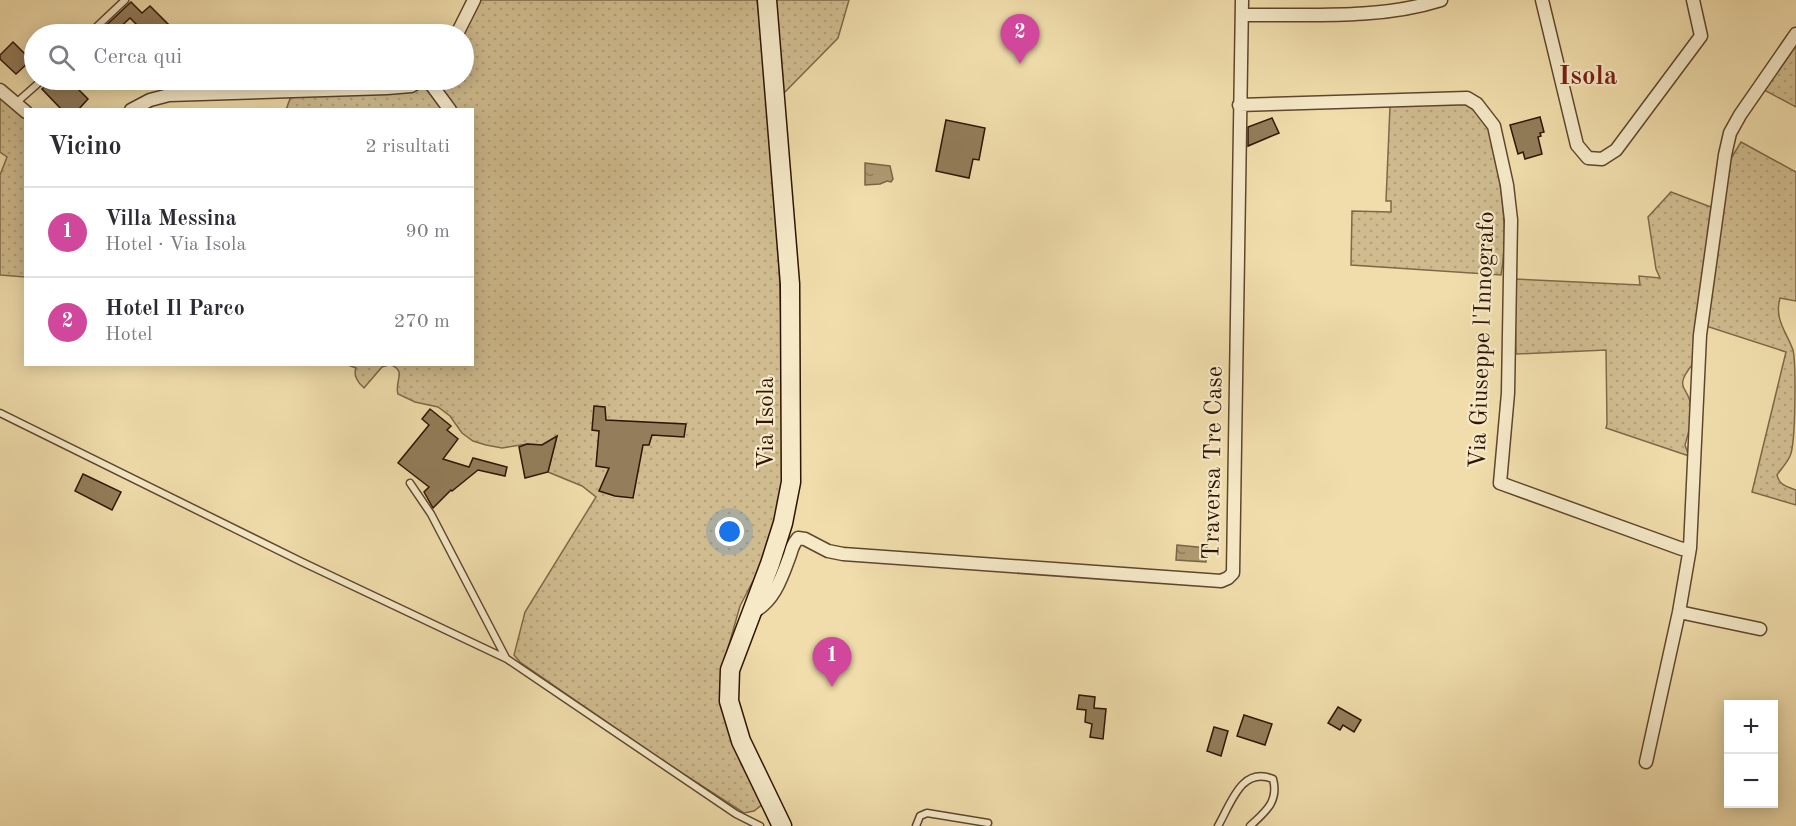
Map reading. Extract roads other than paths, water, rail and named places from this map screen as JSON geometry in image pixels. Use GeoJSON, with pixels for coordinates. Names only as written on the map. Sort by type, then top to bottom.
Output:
{"type":"FeatureCollection","features":[{"type":"Feature","properties":{"kind":"street"},"geometry":{"type":"LineString","coordinates":[[462,24],[474,0]]}},
{"type":"Feature","properties":{"kind":"street","name":"Via Isola"},"geometry":{"type":"LineString","coordinates":[[767,0],[790,284],[791,482],[783,523],[770,564],[730,670],[729,701],[741,741],[782,826]]}},
{"type":"Feature","properties":{"kind":"street","name":"Traversa Tre Case"},"geometry":{"type":"LineString","coordinates":[[751,613],[771,600],[793,543],[798,538],[843,554],[1221,581],[1233,573],[1242,0]]}},
{"type":"Feature","properties":{"kind":"street"},"geometry":{"type":"LineString","coordinates":[[1242,15],[1380,12],[1426,5],[1441,0]]}},
{"type":"Feature","properties":{"kind":"street"},"geometry":{"type":"LineString","coordinates":[[1542,0],[1577,145],[1588,158],[1602,159],[1616,150],[1701,36],[1693,0]]}},
{"type":"Feature","properties":{"kind":"street"},"geometry":{"type":"LineString","coordinates":[[1646,762],[1679,612],[1690,548],[1700,335],[1725,155],[1730,133],[1740,115],[1796,34]]}},
{"type":"Feature","properties":{"kind":"street"},"geometry":{"type":"LineString","coordinates":[[0,90],[21,108]]}},
{"type":"Feature","properties":{"kind":"street"},"geometry":{"type":"LineString","coordinates":[[135,108],[150,100],[169,95],[325,90]]}},
{"type":"Feature","properties":{"kind":"street"},"geometry":{"type":"LineString","coordinates":[[435,90],[449,108]]}},
{"type":"Feature","properties":{"kind":"street","name":"Via Giuseppe l'Innografo"},"geometry":{"type":"LineString","coordinates":[[1239,105],[1467,98],[1477,104],[1494,126],[1507,185],[1511,220],[1508,393],[1500,483],[1683,549],[1690,548]]}},
{"type":"Feature","properties":{"kind":"street"},"geometry":{"type":"LineString","coordinates":[[1679,612],[1760,629]]}},
{"type":"Feature","properties":{"kind":"lane"},"geometry":{"type":"LineString","coordinates":[[100,24],[125,0]]}},
{"type":"Feature","properties":{"kind":"lane"},"geometry":{"type":"LineString","coordinates":[[21,108],[34,90]]}},
{"type":"Feature","properties":{"kind":"lane"},"geometry":{"type":"LineString","coordinates":[[0,413],[302,562],[507,659],[736,814],[760,826]]}},
{"type":"Feature","properties":{"kind":"lane"},"geometry":{"type":"LineString","coordinates":[[410,483],[431,514],[507,659]]}},
{"type":"Feature","properties":{"kind":"lane"},"geometry":{"type":"LineString","coordinates":[[1218,826],[1242,783],[1254,776],[1264,775],[1273,779],[1274,800],[1265,813],[1250,826]]}},
{"type":"Feature","properties":{"kind":"lane"},"geometry":{"type":"LineString","coordinates":[[916,826],[920,816],[927,813],[988,823]]}},
{"type":"Feature","properties":{"kind":"water"},"geometry":{"type":"Polygon","coordinates":[[[865,163],[890,166],[893,179],[891,182],[865,185],[865,163]]]}},
{"type":"Feature","properties":{"kind":"water"},"geometry":{"type":"Polygon","coordinates":[[[1177,545],[1207,548],[1206,562],[1176,560],[1177,545]]]}},
{"type":"Feature","properties":{"kind":"place","name":"Hotel Il Parco"},"geometry":{"type":"Point","coordinates":[1020,64]}},
{"type":"Feature","properties":{"kind":"place","name":"Villa Messina"},"geometry":{"type":"Point","coordinates":[832,687]}},
{"type":"Feature","properties":{"kind":"district","name":"Isola"},"geometry":{"type":"Point","coordinates":[1588,76]}}]}
